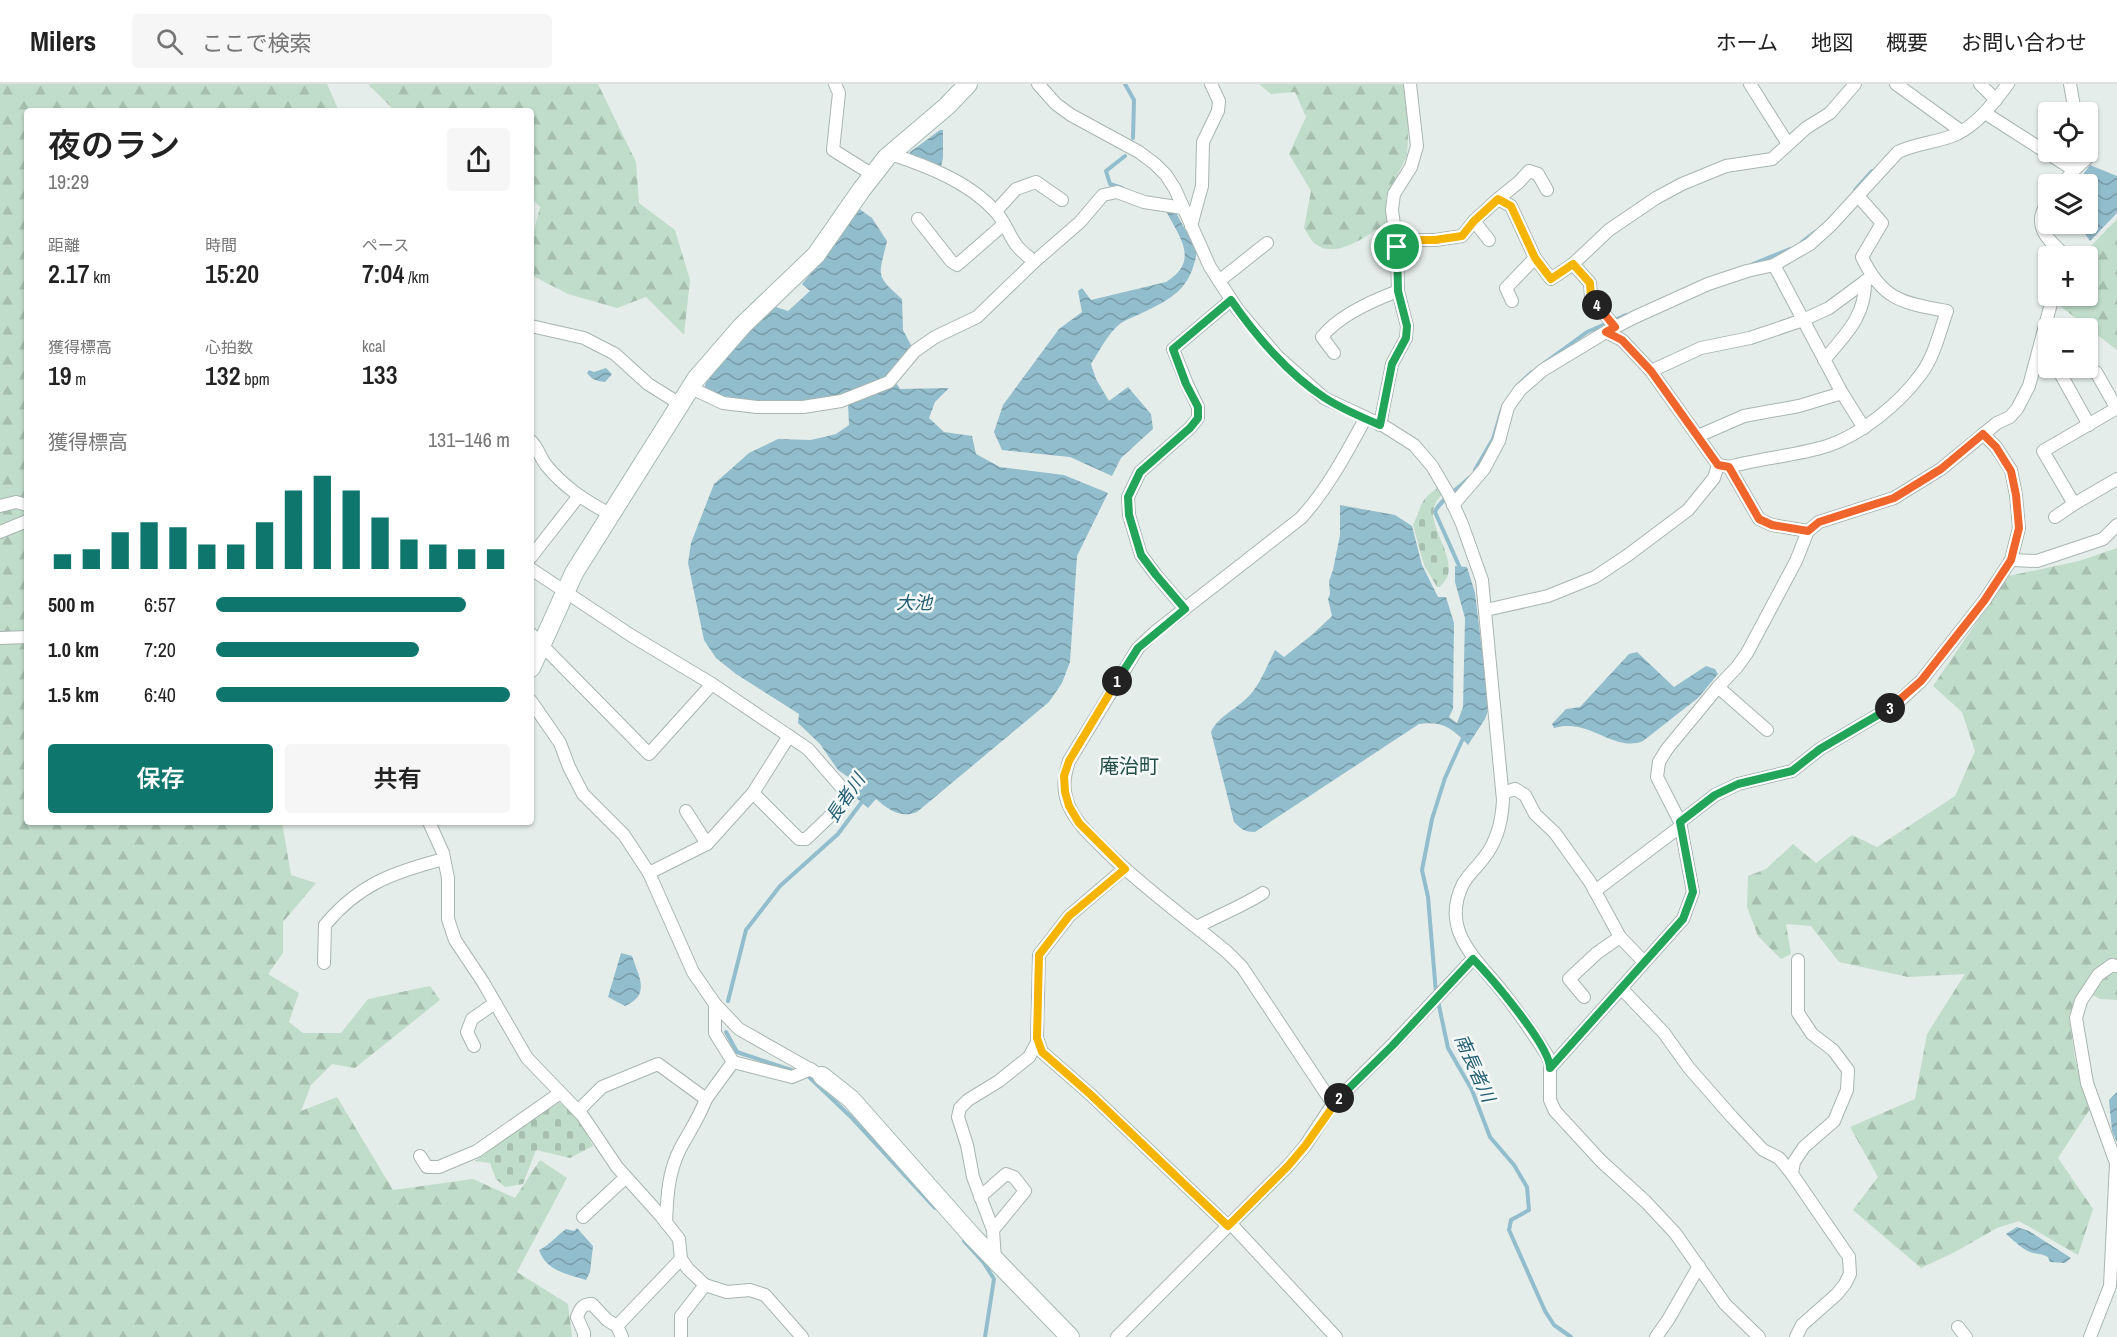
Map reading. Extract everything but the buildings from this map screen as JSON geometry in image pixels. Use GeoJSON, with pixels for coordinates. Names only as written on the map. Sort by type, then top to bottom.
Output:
{"type":"FeatureCollection","features":[{"type":"Feature","properties":{"kind":"street"},"geometry":{"type":"LineString","coordinates":[[835,84],[839,93],[832,150],[873,175]]}},
{"type":"Feature","properties":{"kind":"street"},"geometry":{"type":"LineString","coordinates":[[711,684],[649,754],[536,639],[610,514],[680,404],[723,346],[816,255],[873,175],[891,154],[947,106],[968,84]]}},
{"type":"Feature","properties":{"kind":"street"},"geometry":{"type":"LineString","coordinates":[[1038,84],[1056,104],[1071,115],[1139,152],[1155,164],[1175,189],[1219,281],[1256,332],[1304,382],[1324,398],[1380,425],[1414,445],[1423,454],[1454,505],[1482,580],[1503,793],[1503,814],[1496,838],[1490,850],[1463,884],[1455,906],[1455,919],[1466,949],[1511,1002],[1547,1055],[1550,1068],[1550,1100],[1555,1111],[1601,1161],[1646,1202],[1675,1233],[1725,1304],[1759,1337]]}},
{"type":"Feature","properties":{"kind":"street"},"geometry":{"type":"LineString","coordinates":[[1191,226],[1202,186],[1203,142],[1218,111],[1219,101],[1211,84]]}},
{"type":"Feature","properties":{"kind":"street"},"geometry":{"type":"LineString","coordinates":[[1380,425],[1392,364],[1406,338],[1407,326],[1398,291],[1397,247],[1392,210],[1394,194],[1411,167],[1417,146],[1410,84]]}},
{"type":"Feature","properties":{"kind":"street"},"geometry":{"type":"LineString","coordinates":[[1750,84],[1788,144]]}},
{"type":"Feature","properties":{"kind":"street"},"geometry":{"type":"LineString","coordinates":[[1498,199],[1511,206],[1535,258],[1551,279],[1573,264],[1609,230],[1656,198],[1682,184],[1726,166],[1772,159],[1806,128],[1830,113],[1855,84]]}},
{"type":"Feature","properties":{"kind":"street"},"geometry":{"type":"LineString","coordinates":[[1896,84],[1961,131]]}},
{"type":"Feature","properties":{"kind":"street"},"geometry":{"type":"LineString","coordinates":[[1980,84],[1996,100]]}},
{"type":"Feature","properties":{"kind":"street"},"geometry":{"type":"LineString","coordinates":[[1454,505],[1484,469],[1499,441],[1508,407],[1520,390],[1544,370],[1610,330],[1708,284],[1774,265],[1810,244],[1831,225],[1898,152],[1911,146],[1957,134],[1984,113],[2008,84]]}},
{"type":"Feature","properties":{"kind":"street"},"geometry":{"type":"LineString","coordinates":[[2070,84],[2073,102]]}},
{"type":"Feature","properties":{"kind":"street"},"geometry":{"type":"LineString","coordinates":[[1984,113],[2074,170]]}},
{"type":"Feature","properties":{"kind":"street"},"geometry":{"type":"LineString","coordinates":[[891,154],[925,165],[952,178],[996,211],[1018,248],[1034,262]]}},
{"type":"Feature","properties":{"kind":"street"},"geometry":{"type":"LineString","coordinates":[[2071,174],[2082,162]]}},
{"type":"Feature","properties":{"kind":"street"},"geometry":{"type":"LineString","coordinates":[[1397,247],[1405,240],[1435,240],[1462,236],[1474,221],[1529,171],[1538,174],[1547,190]]}},
{"type":"Feature","properties":{"kind":"street"},"geometry":{"type":"LineString","coordinates":[[996,211],[1016,189],[1036,182],[1062,200]]}},
{"type":"Feature","properties":{"kind":"street"},"geometry":{"type":"LineString","coordinates":[[691,388],[723,403],[757,407],[803,407],[841,401],[889,382],[915,351],[935,337],[977,317],[1080,222],[1102,195],[1117,192],[1144,202],[1183,208]]}},
{"type":"Feature","properties":{"kind":"street"},"geometry":{"type":"LineString","coordinates":[[1824,360],[1854,325],[1865,299],[1868,279],[1862,257],[1882,223],[1858,196]]}},
{"type":"Feature","properties":{"kind":"street"},"geometry":{"type":"LineString","coordinates":[[918,219],[951,261],[957,265],[1004,224]]}},
{"type":"Feature","properties":{"kind":"street"},"geometry":{"type":"LineString","coordinates":[[1474,221],[1489,240]]}},
{"type":"Feature","properties":{"kind":"street"},"geometry":{"type":"LineString","coordinates":[[2045,234],[2055,246]]}},
{"type":"Feature","properties":{"kind":"street"},"geometry":{"type":"LineString","coordinates":[[1219,281],[1267,243]]}},
{"type":"Feature","properties":{"kind":"street"},"geometry":{"type":"LineString","coordinates":[[1512,301],[1506,288],[1535,258]]}},
{"type":"Feature","properties":{"kind":"street"},"geometry":{"type":"LineString","coordinates":[[1573,264],[1590,283],[1591,297],[1610,330],[1651,371],[1698,436],[1724,466],[1759,519],[1772,525],[1808,531]]}},
{"type":"Feature","properties":{"kind":"street"},"geometry":{"type":"LineString","coordinates":[[1774,265],[1842,393],[1864,428]]}},
{"type":"Feature","properties":{"kind":"street"},"geometry":{"type":"LineString","coordinates":[[1651,371],[1701,348],[1749,338],[1803,320],[1829,308],[1868,279]]}},
{"type":"Feature","properties":{"kind":"street"},"geometry":{"type":"LineString","coordinates":[[1486,610],[1548,596],[1595,577],[1688,510],[1724,466],[1829,445],[1864,428],[1886,411],[1922,373],[1947,311],[1893,298],[1868,279]]}},
{"type":"Feature","properties":{"kind":"street"},"geometry":{"type":"LineString","coordinates":[[1334,353],[1322,337],[1329,328],[1374,299],[1398,291]]}},
{"type":"Feature","properties":{"kind":"street"},"geometry":{"type":"LineString","coordinates":[[1185,609],[1141,555],[1129,515],[1128,497],[1140,472],[1190,428],[1198,418],[1198,407],[1186,384],[1173,349],[1231,300]]}},
{"type":"Feature","properties":{"kind":"street"},"geometry":{"type":"LineString","coordinates":[[1550,1068],[1683,919],[1693,892],[1681,824],[1657,777],[1659,762],[1667,748],[1737,667],[1747,652],[1796,561],[1808,531],[1819,522],[1894,498],[1941,469],[1997,423],[2010,417],[2023,401],[2029,386],[2050,306]]}},
{"type":"Feature","properties":{"kind":"street"},"geometry":{"type":"LineString","coordinates":[[534,327],[584,338],[615,354],[648,384],[680,404]]}},
{"type":"Feature","properties":{"kind":"street"},"geometry":{"type":"LineString","coordinates":[[2074,504],[2043,451],[2117,408],[2098,375]]}},
{"type":"Feature","properties":{"kind":"street"},"geometry":{"type":"LineString","coordinates":[[2063,378],[2089,424]]}},
{"type":"Feature","properties":{"kind":"street"},"geometry":{"type":"LineString","coordinates":[[1698,436],[1744,416],[1799,406],[1842,393]]}},
{"type":"Feature","properties":{"kind":"street"},"geometry":{"type":"LineString","coordinates":[[1333,1104],[1242,967],[1125,869],[1079,823],[1069,806],[1064,776],[1069,761],[1138,648],[1301,518],[1342,462],[1365,419]]}},
{"type":"Feature","properties":{"kind":"street"},"geometry":{"type":"LineString","coordinates":[[1595,891],[1715,795],[1738,784],[1792,771],[1820,749],[1895,705],[1921,681],[1984,601],[2011,560],[2019,528],[2011,471],[1996,447],[1983,434]]}},
{"type":"Feature","properties":{"kind":"street"},"geometry":{"type":"LineString","coordinates":[[534,444],[544,464],[578,497],[610,514]]}},
{"type":"Feature","properties":{"kind":"street"},"geometry":{"type":"LineString","coordinates":[[2055,517],[2117,479]]}},
{"type":"Feature","properties":{"kind":"street"},"geometry":{"type":"LineString","coordinates":[[534,553],[578,497]]}},
{"type":"Feature","properties":{"kind":"street"},"geometry":{"type":"LineString","coordinates":[[0,506],[16,502],[24,504]]}},
{"type":"Feature","properties":{"kind":"street"},"geometry":{"type":"LineString","coordinates":[[0,532],[24,522]]}},
{"type":"Feature","properties":{"kind":"street"},"geometry":{"type":"LineString","coordinates":[[2011,560],[2037,561],[2103,539],[2117,525]]}},
{"type":"Feature","properties":{"kind":"street"},"geometry":{"type":"LineString","coordinates":[[534,571],[808,749],[850,797],[806,839],[799,839],[753,793]]}},
{"type":"Feature","properties":{"kind":"street"},"geometry":{"type":"LineString","coordinates":[[0,638],[24,638]]}},
{"type":"Feature","properties":{"kind":"street"},"geometry":{"type":"LineString","coordinates":[[1718,687],[1767,730]]}},
{"type":"Feature","properties":{"kind":"street"},"geometry":{"type":"LineString","coordinates":[[534,705],[560,743],[569,768],[583,794],[624,836],[649,873],[693,972],[716,1004],[739,1029],[851,1099],[995,1260],[1070,1337]]}},
{"type":"Feature","properties":{"kind":"street"},"geometry":{"type":"LineString","coordinates":[[649,873],[707,844],[753,793],[789,736]]}},
{"type":"Feature","properties":{"kind":"street"},"geometry":{"type":"LineString","coordinates":[[1503,793],[1515,789],[1525,795],[1535,814],[1555,833],[1595,891],[1620,936],[1644,962]]}},
{"type":"Feature","properties":{"kind":"street"},"geometry":{"type":"LineString","coordinates":[[686,811],[707,844]]}},
{"type":"Feature","properties":{"kind":"street"},"geometry":{"type":"LineString","coordinates":[[430,825],[444,859],[448,878],[448,919],[455,940],[483,982],[527,1058],[578,1111],[626,1177],[679,1239],[681,1259],[705,1285],[727,1292],[750,1290],[765,1295],[802,1337]]}},
{"type":"Feature","properties":{"kind":"street"},"geometry":{"type":"LineString","coordinates":[[324,963],[324,925],[341,905],[361,891],[402,870],[444,859]]}},
{"type":"Feature","properties":{"kind":"street"},"geometry":{"type":"LineString","coordinates":[[1125,869],[1069,916],[1039,955],[1038,1041],[1042,1052],[1229,1225],[1336,1337]]}},
{"type":"Feature","properties":{"kind":"street"},"geometry":{"type":"LineString","coordinates":[[1197,927],[1221,914],[1239,908],[1263,893]]}},
{"type":"Feature","properties":{"kind":"street"},"geometry":{"type":"LineString","coordinates":[[1584,997],[1569,979],[1597,953],[1620,936]]}},
{"type":"Feature","properties":{"kind":"street"},"geometry":{"type":"LineString","coordinates":[[1117,1337],[1288,1166],[1305,1146],[1333,1104],[1473,959]]}},
{"type":"Feature","properties":{"kind":"street"},"geometry":{"type":"LineString","coordinates":[[1792,1174],[1794,1162],[1804,1147],[1834,1121],[1847,1090],[1848,1070],[1833,1050],[1812,1034],[1798,1013],[1797,960]]}},
{"type":"Feature","properties":{"kind":"street"},"geometry":{"type":"LineString","coordinates":[[2090,1337],[2110,1286],[2116,1163],[2087,1083],[2076,1018],[2081,1001],[2098,975],[2112,965],[2117,966]]}},
{"type":"Feature","properties":{"kind":"street"},"geometry":{"type":"LineString","coordinates":[[1621,988],[1664,1033],[1689,1068],[1732,1117],[1763,1150],[1779,1158],[1849,1257],[1850,1274],[1837,1294],[1802,1325],[1796,1337]]}},
{"type":"Feature","properties":{"kind":"street"},"geometry":{"type":"LineString","coordinates":[[474,1046],[467,1032],[472,1019],[495,1003]]}},
{"type":"Feature","properties":{"kind":"street"},"geometry":{"type":"LineString","coordinates":[[716,1004],[715,1033],[733,1062],[792,1077],[809,1073]]}},
{"type":"Feature","properties":{"kind":"street"},"geometry":{"type":"LineString","coordinates":[[995,1260],[993,1230],[973,1177],[967,1145],[958,1117],[960,1108],[968,1100],[999,1081],[1029,1058],[1038,1041]]}},
{"type":"Feature","properties":{"kind":"street"},"geometry":{"type":"LineString","coordinates":[[666,1223],[668,1184],[679,1151],[698,1119],[706,1099],[733,1062]]}},
{"type":"Feature","properties":{"kind":"street"},"geometry":{"type":"LineString","coordinates":[[578,1111],[602,1087],[658,1064],[706,1099]]}},
{"type":"Feature","properties":{"kind":"street"},"geometry":{"type":"LineString","coordinates":[[420,1156],[427,1167],[439,1167],[477,1152],[560,1093]]}},
{"type":"Feature","properties":{"kind":"street"},"geometry":{"type":"LineString","coordinates":[[980,1197],[1006,1174],[1014,1178],[1025,1191],[993,1230]]}},
{"type":"Feature","properties":{"kind":"street"},"geometry":{"type":"LineString","coordinates":[[584,1217],[626,1177]]}},
{"type":"Feature","properties":{"kind":"street"},"geometry":{"type":"LineString","coordinates":[[584,1337],[585,1333],[577,1317],[585,1304],[592,1304],[620,1332],[681,1259]]}},
{"type":"Feature","properties":{"kind":"street"},"geometry":{"type":"LineString","coordinates":[[1656,1337],[1699,1266]]}},
{"type":"Feature","properties":{"kind":"street"},"geometry":{"type":"LineString","coordinates":[[681,1337],[681,1316],[705,1285]]}},
{"type":"Feature","properties":{"kind":"street"},"geometry":{"type":"LineString","coordinates":[[1958,1327],[1966,1337]]}},
{"type":"Feature","properties":{"kind":"green space"},"geometry":{"type":"Polygon","coordinates":[[[0,84],[327,84],[338,108],[24,108],[24,825],[283,825],[291,875],[316,883],[283,922],[283,953],[268,974],[299,993],[289,1022],[303,1033],[341,1033],[368,999],[430,986],[440,1000],[355,1068],[332,1064],[311,1085],[301,1111],[337,1097],[393,1190],[473,1179],[515,1198],[540,1160],[567,1178],[517,1272],[568,1304],[572,1337],[0,1337],[0,84]]]}},
{"type":"Feature","properties":{"kind":"green space"},"geometry":{"type":"Polygon","coordinates":[[[368,84],[598,84],[636,162],[639,203],[675,230],[690,280],[684,335],[646,297],[617,308],[568,294],[534,277],[534,230],[540,207],[534,201],[534,108],[392,108],[368,84]]]}},
{"type":"Feature","properties":{"kind":"green space"},"geometry":{"type":"Polygon","coordinates":[[[1259,84],[1403,84],[1409,120],[1407,156],[1386,197],[1387,223],[1360,240],[1340,248],[1321,247],[1312,241],[1304,228],[1311,191],[1289,154],[1306,117],[1295,92],[1271,94],[1259,84]]]}},
{"type":"Feature","properties":{"kind":"green space"},"geometry":{"type":"Polygon","coordinates":[[[2117,219],[2117,350],[2098,335],[2098,318],[2076,318],[2060,306],[2098,306],[2098,246],[2091,246],[2117,219]]]}},
{"type":"Feature","properties":{"kind":"green space"},"geometry":{"type":"Polygon","coordinates":[[[1439,487],[1442,495],[1435,504],[1434,523],[1448,564],[1447,577],[1440,587],[1437,587],[1424,565],[1413,525],[1424,500],[1439,487]]]}},
{"type":"Feature","properties":{"kind":"green space"},"geometry":{"type":"Polygon","coordinates":[[[2117,548],[2117,1000],[2100,999],[2083,990],[2069,1016],[2075,1059],[2090,1109],[2058,1158],[2093,1209],[2078,1255],[2019,1221],[1997,1228],[1921,1268],[1853,1210],[1878,1177],[1850,1127],[1915,1099],[1927,1034],[1965,974],[1908,977],[1839,962],[1811,926],[1786,924],[1791,954],[1781,959],[1758,936],[1747,907],[1748,876],[1766,869],[1793,844],[1816,863],[1852,835],[1877,847],[1955,796],[1975,751],[1962,712],[1933,686],[2008,576],[2079,561],[2117,548]]]}},
{"type":"Feature","properties":{"kind":"green space"},"geometry":{"type":"Polygon","coordinates":[[[556,1100],[576,1115],[593,1146],[570,1158],[536,1150],[523,1184],[505,1187],[496,1179],[490,1163],[475,1161],[556,1100]]]}},
{"type":"Feature","properties":{"kind":"water"},"geometry":{"type":"Polygon","coordinates":[[[943,130],[941,167],[911,155],[910,152],[943,130]]]}},
{"type":"Feature","properties":{"kind":"water"},"geometry":{"type":"Polygon","coordinates":[[[2090,165],[2117,176],[2117,213],[2098,233],[2098,174],[2083,174],[2090,165]]]}},
{"type":"Feature","properties":{"kind":"water"},"geometry":{"type":"Polygon","coordinates":[[[858,208],[872,218],[887,241],[881,274],[887,284],[902,299],[903,330],[912,347],[886,379],[853,392],[812,401],[764,403],[730,400],[704,389],[715,367],[745,334],[776,307],[788,311],[810,291],[802,284],[838,241],[858,208]]]}},
{"type":"Feature","properties":{"kind":"water"},"geometry":{"type":"Polygon","coordinates":[[[1166,211],[1175,211],[1197,251],[1190,274],[1172,297],[1116,327],[1091,364],[1096,379],[1109,401],[1128,387],[1151,414],[1153,429],[1121,458],[1112,476],[1070,457],[1002,450],[994,432],[1003,405],[1059,329],[1082,312],[1078,291],[1082,288],[1091,300],[1166,282],[1182,266],[1185,257],[1184,249],[1166,211]]]}},
{"type":"Feature","properties":{"kind":"water"},"geometry":{"type":"Polygon","coordinates":[[[2085,234],[2097,234],[2090,241],[2085,234]]]}},
{"type":"Feature","properties":{"kind":"water"},"geometry":{"type":"Polygon","coordinates":[[[606,368],[612,374],[605,382],[595,380],[587,373],[589,370],[594,372],[606,368]]]}},
{"type":"Feature","properties":{"kind":"water","name":"大池"},"geometry":{"type":"Polygon","coordinates":[[[897,384],[900,389],[949,388],[935,402],[929,418],[944,432],[972,436],[976,454],[1000,467],[1064,475],[1108,493],[1077,556],[1070,662],[1062,683],[1049,702],[917,812],[911,814],[900,814],[876,799],[868,808],[855,797],[861,786],[838,770],[820,744],[798,723],[799,714],[736,674],[716,658],[704,640],[688,563],[691,543],[714,484],[749,453],[778,439],[811,440],[836,434],[849,425],[848,404],[897,384]]]}},
{"type":"Feature","properties":{"kind":"water"},"geometry":{"type":"Polygon","coordinates":[[[1340,505],[1395,515],[1412,526],[1422,565],[1438,597],[1446,597],[1454,623],[1453,709],[1449,717],[1457,723],[1463,707],[1465,618],[1455,582],[1455,566],[1467,567],[1475,593],[1489,708],[1485,719],[1468,745],[1446,727],[1427,723],[1419,724],[1255,832],[1246,831],[1234,822],[1211,732],[1218,721],[1253,691],[1275,650],[1284,657],[1332,616],[1328,599],[1329,581],[1340,535],[1340,505]]]}},
{"type":"Feature","properties":{"kind":"water"},"geometry":{"type":"Polygon","coordinates":[[[1637,652],[1674,687],[1706,666],[1715,669],[1718,674],[1698,698],[1643,741],[1622,742],[1579,727],[1554,728],[1552,724],[1566,709],[1580,707],[1629,654],[1637,652]]]}},
{"type":"Feature","properties":{"kind":"water"},"geometry":{"type":"Polygon","coordinates":[[[621,953],[632,956],[641,985],[638,996],[625,1006],[608,997],[621,953]]]}},
{"type":"Feature","properties":{"kind":"water"},"geometry":{"type":"Polygon","coordinates":[[[2117,1092],[2117,1142],[2112,1131],[2109,1100],[2117,1092]]]}},
{"type":"Feature","properties":{"kind":"water"},"geometry":{"type":"Polygon","coordinates":[[[2017,1227],[2029,1231],[2071,1258],[2065,1263],[2050,1262],[2048,1257],[2026,1250],[2006,1234],[2017,1227]]]}},
{"type":"Feature","properties":{"kind":"water"},"geometry":{"type":"Polygon","coordinates":[[[577,1228],[593,1246],[590,1272],[586,1280],[552,1267],[542,1257],[539,1250],[566,1229],[574,1231],[577,1228]]]}},
{"type":"Feature","properties":{"kind":"waterway"},"geometry":{"type":"LineString","coordinates":[[1125,84],[1134,100],[1133,138]]}},
{"type":"Feature","properties":{"kind":"waterway"},"geometry":{"type":"LineString","coordinates":[[1122,188],[1110,184],[1106,171],[1125,156]]}},
{"type":"Feature","properties":{"kind":"waterway"},"geometry":{"type":"LineString","coordinates":[[1855,190],[1872,171]]}},
{"type":"Feature","properties":{"kind":"waterway"},"geometry":{"type":"LineString","coordinates":[[1802,242],[1815,232]]}},
{"type":"Feature","properties":{"kind":"waterway"},"geometry":{"type":"LineString","coordinates":[[1753,264],[1790,249]]}},
{"type":"Feature","properties":{"kind":"waterway"},"geometry":{"type":"LineString","coordinates":[[1543,364],[1587,332],[1626,315]]}},
{"type":"Feature","properties":{"kind":"waterway"},"geometry":{"type":"LineString","coordinates":[[1518,385],[1532,372]]}},
{"type":"Feature","properties":{"kind":"waterway"},"geometry":{"type":"LineString","coordinates":[[1475,470],[1493,439],[1502,409]]}},
{"type":"Feature","properties":{"kind":"waterway"},"geometry":{"type":"LineString","coordinates":[[1460,568],[1435,512],[1445,499],[1469,478]]}},
{"type":"Feature","properties":{"kind":"waterway","name":"南長者川"},"geometry":{"type":"LineString","coordinates":[[1436,993],[1428,897],[1422,870],[1432,819],[1445,778],[1464,736]]}},
{"type":"Feature","properties":{"kind":"waterway","name":"長者川"},"geometry":{"type":"LineString","coordinates":[[728,1001],[746,930],[780,886],[838,834],[864,799]]}},
{"type":"Feature","properties":{"kind":"waterway","name":"南長者川"},"geometry":{"type":"LineString","coordinates":[[1438,1001],[1448,1048],[1472,1090],[1490,1137],[1514,1165],[1527,1187],[1529,1210],[1511,1220],[1509,1230],[1545,1311],[1554,1325],[1571,1337]]}},
{"type":"Feature","properties":{"kind":"waterway","name":"長者川"},"geometry":{"type":"LineString","coordinates":[[726,1032],[737,1052],[794,1071]]}},
{"type":"Feature","properties":{"kind":"waterway","name":"長者川"},"geometry":{"type":"LineString","coordinates":[[804,1075],[808,1076],[850,1116],[935,1208]]}},
{"type":"Feature","properties":{"kind":"waterway","name":"長者川"},"geometry":{"type":"LineString","coordinates":[[964,1241],[984,1263],[994,1279],[985,1337]]}},
{"type":"Feature","properties":{"kind":"district","name":"庵治町"},"geometry":{"type":"Point","coordinates":[1129,765]}},
{"type":"Feature","properties":{"kind":"route"},"geometry":{"type":"LineString","coordinates":[[1498,199],[1511,206],[1535,258],[1551,279],[1573,264],[1590,283],[1591,297],[1615,327],[1606,332],[1622,340],[1651,371],[1718,465],[1729,467],[1751,509],[1759,519],[1772,525],[1808,531],[1819,522],[1894,498],[1941,469],[1983,434],[1996,447],[2011,471],[2019,528],[2011,560],[1984,601],[1921,681],[1895,705],[1820,749],[1792,771],[1738,784],[1715,795],[1680,822],[1693,892],[1683,919],[1550,1068],[1547,1055],[1511,1002],[1473,959],[1392,1046],[1333,1104],[1316,1132],[1288,1166],[1228,1226],[1090,1094],[1042,1052],[1037,1038],[1039,955],[1069,916],[1125,869],[1079,823],[1069,806],[1064,776],[1069,761],[1138,648],[1185,609],[1141,555],[1129,515],[1128,497],[1140,472],[1190,428],[1198,418],[1198,407],[1186,384],[1173,349],[1231,300],[1277,357],[1304,382],[1324,398],[1380,425],[1392,364],[1406,338],[1407,326],[1398,291],[1397,247],[1405,240],[1435,240],[1462,236],[1474,221],[1498,199]]}}]}
